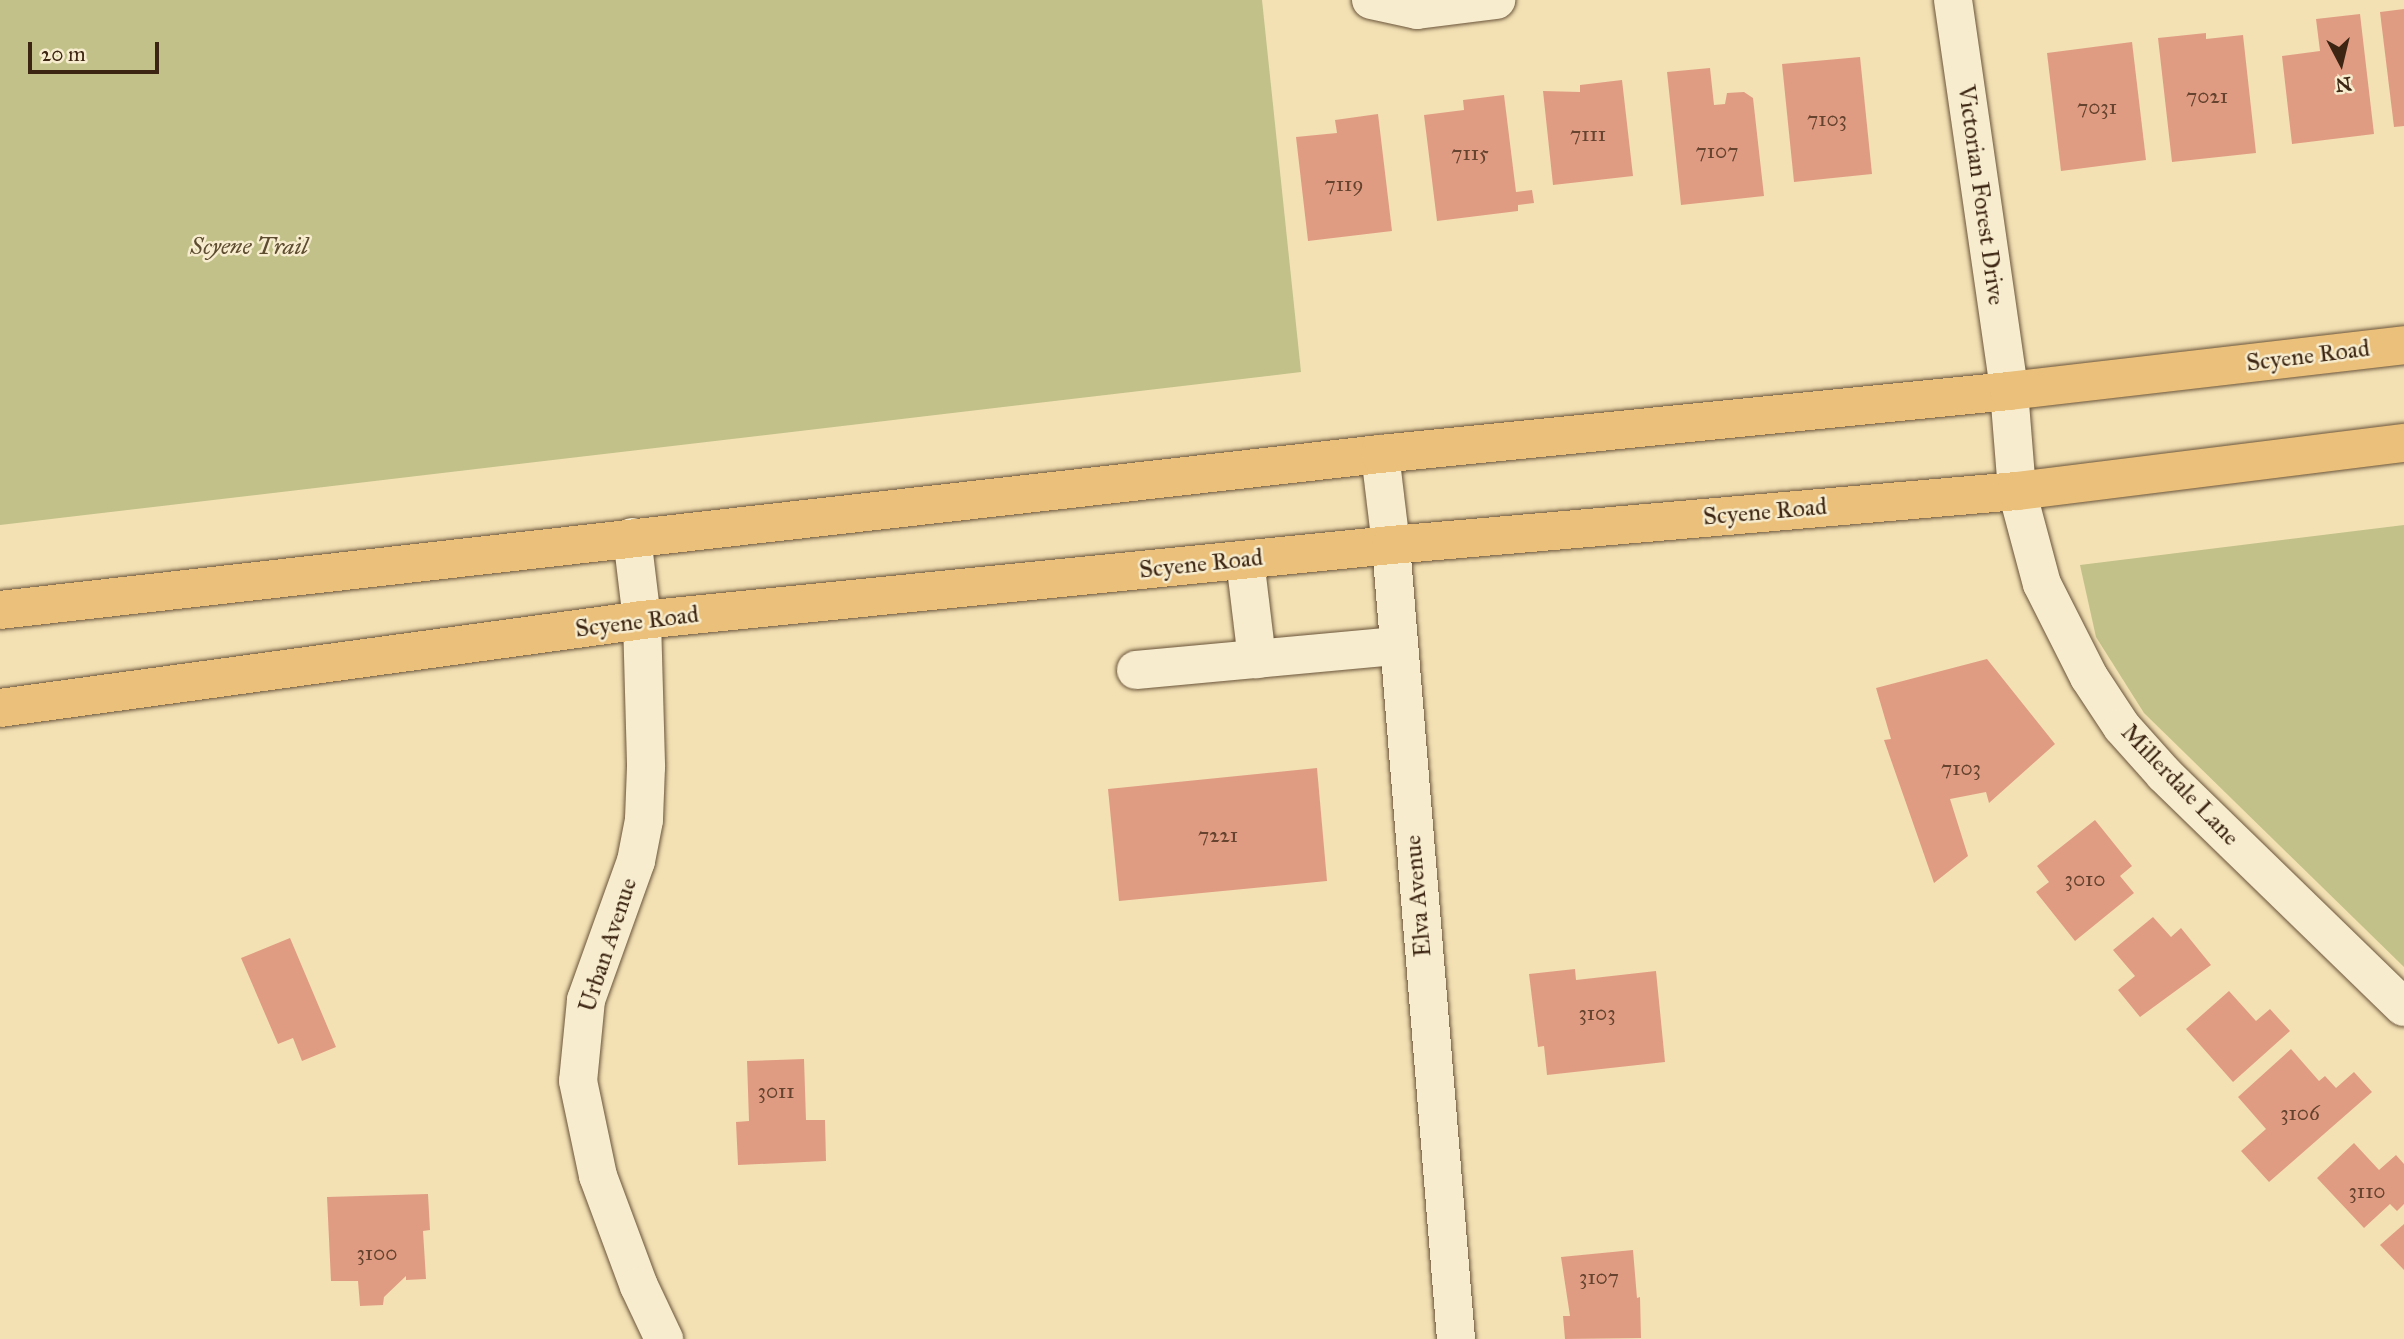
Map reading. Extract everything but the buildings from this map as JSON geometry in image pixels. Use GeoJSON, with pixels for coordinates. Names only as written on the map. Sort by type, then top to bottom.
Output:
{"type":"FeatureCollection","features":[{"type":"Feature","properties":{"kind":"main road","name":"Scyene Road"},"geometry":{"type":"LineString","coordinates":[[0,610],[1380,454],[2009,391],[2404,345]]}},
{"type":"Feature","properties":{"kind":"main road","name":"Scyene Road"},"geometry":{"type":"LineString","coordinates":[[0,708],[642,620],[1391,545],[2017,491],[2404,443]]}},
{"type":"Feature","properties":{"kind":"street"},"geometry":{"type":"LineString","coordinates":[[1371,0],[1417,10],[1496,0]]}},
{"type":"Feature","properties":{"kind":"street","name":"Victorian Forest Drive"},"geometry":{"type":"LineString","coordinates":[[1953,0],[2009,391]]}},
{"type":"Feature","properties":{"kind":"street","name":"Millerdale Lane"},"geometry":{"type":"LineString","coordinates":[[2009,391],[2017,491],[2042,584],[2089,677],[2122,727],[2164,774],[2404,1007]]}},
{"type":"Feature","properties":{"kind":"street","name":"Elva Avenue"},"geometry":{"type":"LineString","coordinates":[[1380,454],[1391,545],[1397,646],[1456,1339]]}},
{"type":"Feature","properties":{"kind":"street","name":"Urban Avenue"},"geometry":{"type":"LineString","coordinates":[[632,537],[642,620],[646,767],[644,820],[636,861],[586,1000],[578,1081],[598,1176],[639,1286],[664,1339]]}},
{"type":"Feature","properties":{"kind":"street"},"geometry":{"type":"LineString","coordinates":[[1245,560],[1257,659]]}},
{"type":"Feature","properties":{"kind":"street"},"geometry":{"type":"LineString","coordinates":[[1136,670],[1397,646]]}},
{"type":"Feature","properties":{"kind":"green space","name":"Scyene Trail"},"geometry":{"type":"Polygon","coordinates":[[[0,0],[1262,0],[1301,372],[0,525],[0,0]]]}},
{"type":"Feature","properties":{"kind":"green space"},"geometry":{"type":"Polygon","coordinates":[[[2404,525],[2404,967],[2144,713],[2096,637],[2080,565],[2404,525]]]}}]}
